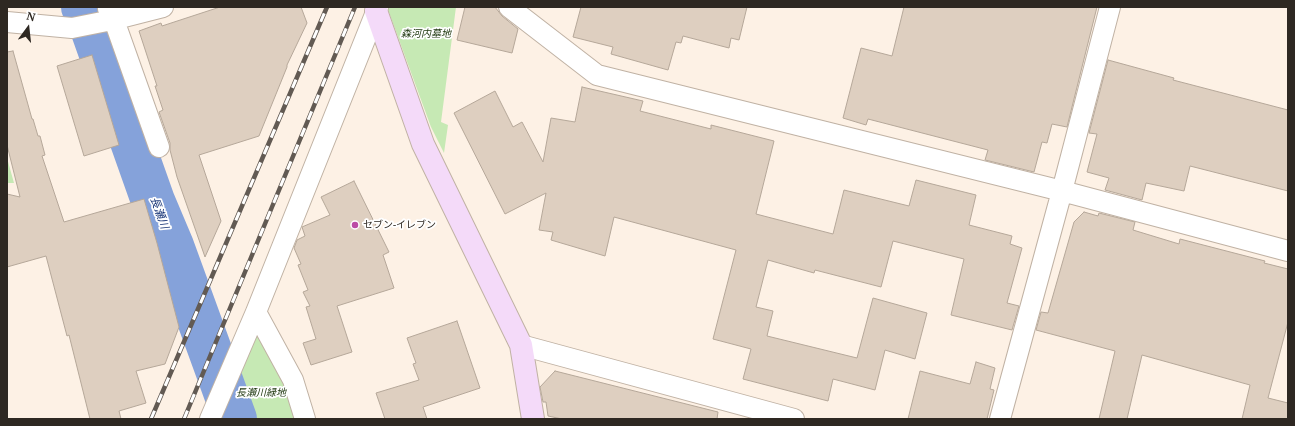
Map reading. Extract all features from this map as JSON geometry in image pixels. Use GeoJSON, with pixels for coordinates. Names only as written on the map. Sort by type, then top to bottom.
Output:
{"type":"FeatureCollection","features":[{"type":"Feature","properties":{"kind":"street"},"geometry":{"type":"LineString","coordinates":[[7,22],[72,28],[111,16],[163,7]]}},
{"type":"Feature","properties":{"kind":"street"},"geometry":{"type":"LineString","coordinates":[[509,7],[596,75],[1062,191],[1288,251]]}},
{"type":"Feature","properties":{"kind":"street"},"geometry":{"type":"LineString","coordinates":[[1000,419],[1110,7]]}},
{"type":"Feature","properties":{"kind":"street"},"geometry":{"type":"LineString","coordinates":[[210,419],[256,312],[376,8]]}},
{"type":"Feature","properties":{"kind":"street"},"geometry":{"type":"LineString","coordinates":[[376,8],[423,144],[521,345],[533,419]]}},
{"type":"Feature","properties":{"kind":"street"},"geometry":{"type":"LineString","coordinates":[[111,16],[159,147]]}},
{"type":"Feature","properties":{"kind":"street"},"geometry":{"type":"LineString","coordinates":[[256,312],[293,380],[304,419]]}},
{"type":"Feature","properties":{"kind":"street"},"geometry":{"type":"LineString","coordinates":[[521,345],[794,419]]}},
{"type":"Feature","properties":{"kind":"green space","name":"森河内墓地"},"geometry":{"type":"Polygon","coordinates":[[[387,7],[456,7],[441,122],[448,125],[444,153],[431,127],[387,7]]]}},
{"type":"Feature","properties":{"kind":"green space"},"geometry":{"type":"Polygon","coordinates":[[[7,158],[14,183],[7,183],[7,158]]]}},
{"type":"Feature","properties":{"kind":"green space","name":"長瀬川緑地"},"geometry":{"type":"Polygon","coordinates":[[[257,334],[285,385],[294,419],[221,419],[257,334]]]}},
{"type":"Feature","properties":{"kind":"building"},"geometry":{"type":"Polygon","coordinates":[[[220,7],[301,7],[307,23],[287,65],[259,136],[199,155],[221,221],[205,257],[177,177],[170,150],[170,143],[159,112],[163,110],[155,86],[157,86],[139,31],[161,23],[162,26],[220,7]]]}},
{"type":"Feature","properties":{"kind":"building"},"geometry":{"type":"Polygon","coordinates":[[[465,7],[495,7],[502,16],[518,29],[512,53],[457,40],[465,7]]]}},
{"type":"Feature","properties":{"kind":"building"},"geometry":{"type":"Polygon","coordinates":[[[581,7],[747,7],[739,40],[731,38],[729,48],[683,36],[681,43],[676,42],[668,70],[611,54],[613,47],[573,37],[581,7]]]}},
{"type":"Feature","properties":{"kind":"building"},"geometry":{"type":"Polygon","coordinates":[[[904,7],[1097,7],[1067,127],[1052,124],[1047,143],[1042,142],[1034,172],[985,160],[988,150],[868,119],[866,125],[843,118],[861,48],[892,56],[904,7]]]}},
{"type":"Feature","properties":{"kind":"building"},"geometry":{"type":"Polygon","coordinates":[[[13,51],[32,119],[38,136],[40,136],[45,155],[42,156],[64,222],[144,199],[157,243],[179,327],[165,364],[136,371],[146,403],[119,411],[121,419],[90,419],[69,335],[67,336],[46,256],[7,267],[7,194],[20,197],[7,145],[7,52],[13,51]]]}},
{"type":"Feature","properties":{"kind":"building"},"geometry":{"type":"Polygon","coordinates":[[[92,55],[119,145],[84,156],[57,66],[92,55]]]}},
{"type":"Feature","properties":{"kind":"building"},"geometry":{"type":"Polygon","coordinates":[[[1108,60],[1174,78],[1173,80],[1288,110],[1288,191],[1190,166],[1184,191],[1146,183],[1142,200],[1105,190],[1109,178],[1087,172],[1097,134],[1089,133],[1108,60]]]}},
{"type":"Feature","properties":{"kind":"building"},"geometry":{"type":"Polygon","coordinates":[[[582,87],[643,101],[640,111],[711,129],[711,125],[774,141],[756,214],[833,234],[844,190],[909,206],[916,180],[976,195],[969,225],[1012,236],[1010,244],[1022,248],[1007,303],[1019,306],[1012,330],[951,315],[964,259],[893,241],[881,287],[815,270],[814,273],[768,260],[756,307],[773,311],[767,336],[857,358],[873,298],[927,313],[915,359],[885,350],[875,390],[833,379],[828,401],[743,379],[751,349],[713,339],[736,250],[614,217],[605,256],[551,240],[553,232],[539,230],[546,193],[505,214],[454,113],[495,91],[513,127],[522,122],[543,162],[551,118],[575,122],[582,87]]]}},
{"type":"Feature","properties":{"kind":"building"},"geometry":{"type":"Polygon","coordinates":[[[354,181],[389,252],[383,255],[394,288],[337,306],[352,352],[311,365],[303,343],[316,339],[306,307],[310,306],[303,292],[308,290],[298,265],[301,264],[294,248],[297,240],[305,236],[302,227],[330,215],[321,197],[354,181]]]}},
{"type":"Feature","properties":{"kind":"building"},"geometry":{"type":"Polygon","coordinates":[[[1084,212],[1098,216],[1099,213],[1135,222],[1133,230],[1179,244],[1180,239],[1265,261],[1264,263],[1288,269],[1288,322],[1268,398],[1288,403],[1288,419],[1242,419],[1250,385],[1142,355],[1127,419],[1099,419],[1115,351],[1036,330],[1041,312],[1048,313],[1074,222],[1084,212]]]}},
{"type":"Feature","properties":{"kind":"building"},"geometry":{"type":"Polygon","coordinates":[[[457,321],[480,388],[423,407],[427,419],[385,419],[376,393],[419,380],[413,364],[416,363],[407,338],[457,321]]]}},
{"type":"Feature","properties":{"kind":"building"},"geometry":{"type":"Polygon","coordinates":[[[976,362],[995,368],[990,389],[994,390],[987,419],[908,419],[920,371],[970,384],[976,362]]]}},
{"type":"Feature","properties":{"kind":"building"},"geometry":{"type":"Polygon","coordinates":[[[555,371],[718,412],[717,419],[562,419],[548,416],[546,402],[543,402],[540,387],[555,371]]]}},
{"type":"Feature","properties":{"kind":"waterway","name":"長瀬川"},"geometry":{"type":"LineString","coordinates":[[83,7],[153,201],[172,246],[235,419]]}},
{"type":"Feature","properties":{"kind":"railway"},"geometry":{"type":"LineString","coordinates":[[151,419],[327,7]]}},
{"type":"Feature","properties":{"kind":"railway"},"geometry":{"type":"LineString","coordinates":[[184,419],[355,7]]}},
{"type":"Feature","properties":{"kind":"place","name":"セブン-イレブン"},"geometry":{"type":"Point","coordinates":[355,225]}}]}
